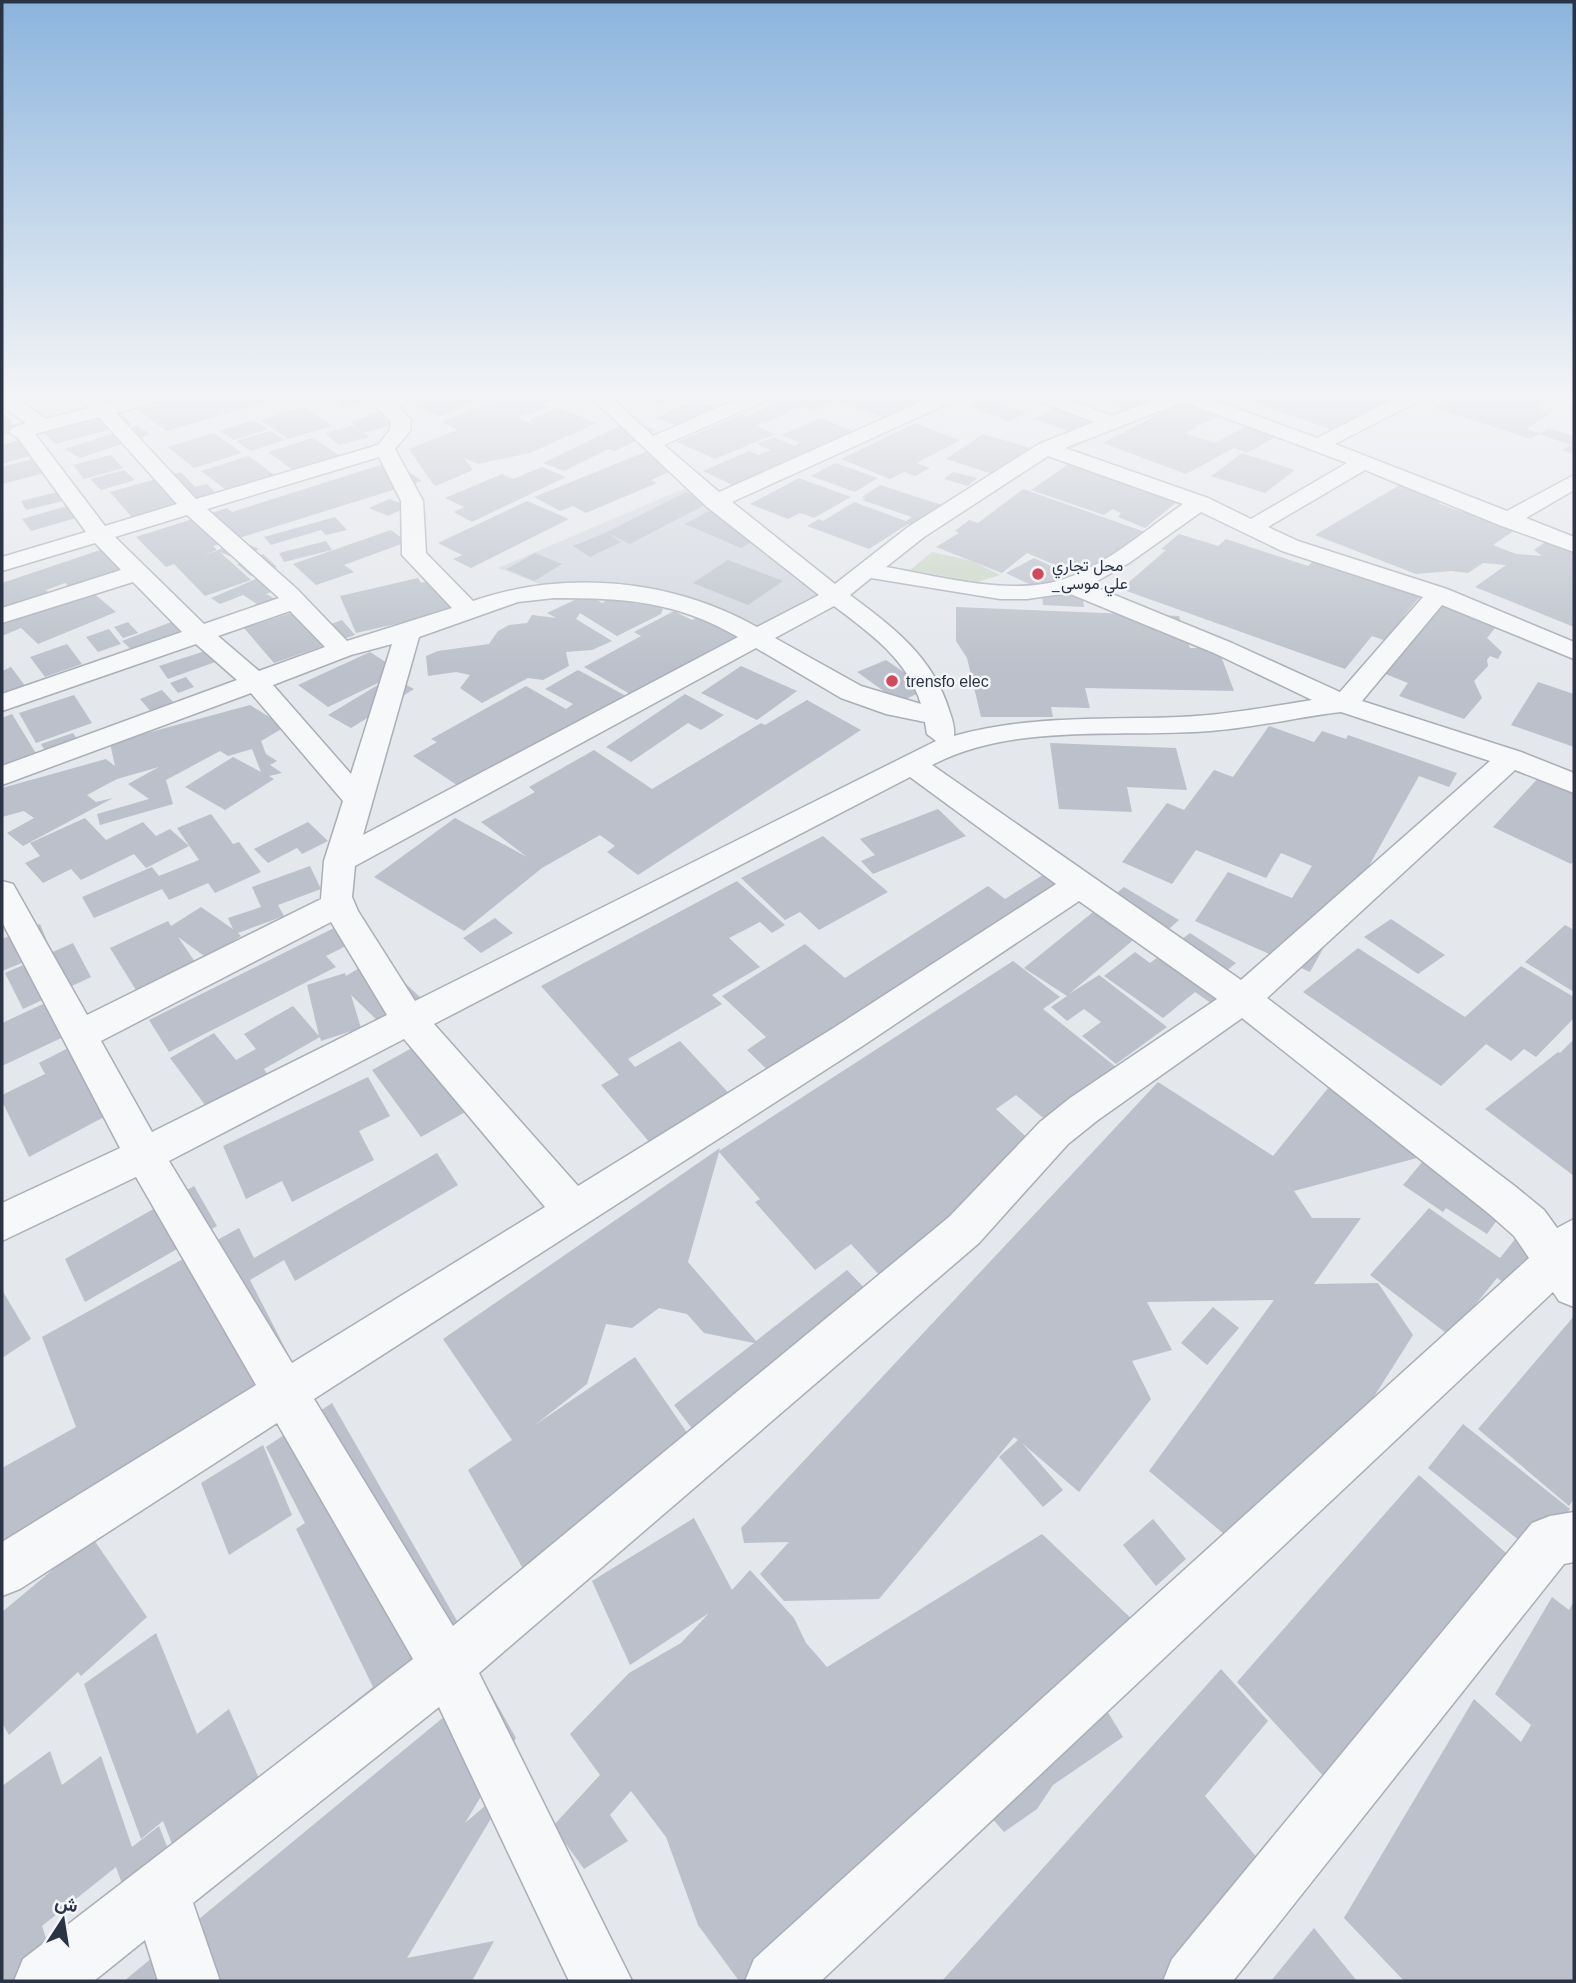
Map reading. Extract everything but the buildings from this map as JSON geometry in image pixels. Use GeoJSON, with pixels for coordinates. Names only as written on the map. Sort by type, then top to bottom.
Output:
{"type":"FeatureCollection","features":[{"type":"Feature","properties":{"kind":"street"},"geometry":{"type":"LineString","coordinates":[[56,484],[137,573],[199,633],[257,682],[358,800]]}},
{"type":"Feature","properties":{"kind":"street"},"geometry":{"type":"LineString","coordinates":[[170,484],[192,508],[295,601],[342,650]]}},
{"type":"Feature","properties":{"kind":"street"},"geometry":{"type":"LineString","coordinates":[[9,555],[100,535],[272,484]]}},
{"type":"Feature","properties":{"kind":"street"},"geometry":{"type":"LineString","coordinates":[[403,484],[412,501],[414,555],[469,611]]}},
{"type":"Feature","properties":{"kind":"street"},"geometry":{"type":"LineString","coordinates":[[696,484],[912,660],[925,680],[938,716],[943,748]]}},
{"type":"Feature","properties":{"kind":"street"},"geometry":{"type":"LineString","coordinates":[[715,502],[756,484]]}},
{"type":"Feature","properties":{"kind":"street"},"geometry":{"type":"LineString","coordinates":[[340,861],[834,596],[870,571],[916,532],[990,484]]}},
{"type":"Feature","properties":{"kind":"street"},"geometry":{"type":"LineString","coordinates":[[1146,484],[1200,503],[1290,546],[1438,594],[1574,651]]}},
{"type":"Feature","properties":{"kind":"street"},"geometry":{"type":"LineString","coordinates":[[1251,528],[1327,484]]}},
{"type":"Feature","properties":{"kind":"street"},"geometry":{"type":"LineString","coordinates":[[1417,484],[1574,545]]}},
{"type":"Feature","properties":{"kind":"street"},"geometry":{"type":"LineString","coordinates":[[1507,520],[1570,484]]}},
{"type":"Feature","properties":{"kind":"street"},"geometry":{"type":"LineString","coordinates":[[870,571],[994,591],[1043,591],[1070,585],[1090,576],[1200,503]]}},
{"type":"Feature","properties":{"kind":"street"},"geometry":{"type":"LineString","coordinates":[[2,616],[137,573]]}},
{"type":"Feature","properties":{"kind":"street"},"geometry":{"type":"LineString","coordinates":[[1070,585],[1223,648],[1343,704],[1511,758],[1574,784]]}},
{"type":"Feature","properties":{"kind":"street"},"geometry":{"type":"LineString","coordinates":[[2,776],[342,650],[408,632],[514,595],[554,591],[629,592],[674,600],[724,619],[851,692],[896,708],[938,716]]}},
{"type":"Feature","properties":{"kind":"street"},"geometry":{"type":"LineString","coordinates":[[2,1223],[144,1155],[943,748],[989,734],[1063,727],[1130,728],[1212,723],[1343,704],[1358,691],[1438,594]]}},
{"type":"Feature","properties":{"kind":"street"},"geometry":{"type":"LineString","coordinates":[[2,703],[295,601]]}},
{"type":"Feature","properties":{"kind":"street"},"geometry":{"type":"LineString","coordinates":[[408,632],[340,861],[336,897],[409,1020],[572,1209]]}},
{"type":"Feature","properties":{"kind":"street"},"geometry":{"type":"LineString","coordinates":[[46,1981],[447,1666],[964,1230],[1054,1133],[1084,1109],[1243,999],[1511,758]]}},
{"type":"Feature","properties":{"kind":"street"},"geometry":{"type":"LineString","coordinates":[[776,1981],[1568,1262],[1502,1200],[1243,999],[1079,886],[911,764]]}},
{"type":"Feature","properties":{"kind":"street"},"geometry":{"type":"LineString","coordinates":[[2,1571],[848,1037],[1079,886]]}},
{"type":"Feature","properties":{"kind":"street"},"geometry":{"type":"LineString","coordinates":[[80,1035],[339,904]]}},
{"type":"Feature","properties":{"kind":"street"},"geometry":{"type":"LineString","coordinates":[[6,908],[80,1035],[144,1155],[447,1666],[601,1981]]}},
{"type":"Feature","properties":{"kind":"street"},"geometry":{"type":"LineString","coordinates":[[1194,1981],[1550,1541],[1574,1538]]}},
{"type":"Feature","properties":{"kind":"street"},"geometry":{"type":"LineString","coordinates":[[159,1891],[189,1981]]}},
{"type":"Feature","properties":{"kind":"shaded area"},"geometry":{"type":"Polygon","coordinates":[[[688,487],[820,597],[757,628],[654,590],[545,586],[498,568],[688,487]]]}},
{"type":"Feature","properties":{"kind":"green space"},"geometry":{"type":"Polygon","coordinates":[[[932,552],[972,561],[1000,575],[977,582],[910,570],[932,552]]]}},
{"type":"Feature","properties":{"kind":"place","name":"محل تجاري _علي موسى"},"geometry":{"type":"Point","coordinates":[1038,574]}},
{"type":"Feature","properties":{"kind":"place","name":"trensfo elec"},"geometry":{"type":"Point","coordinates":[892,681]}}]}
